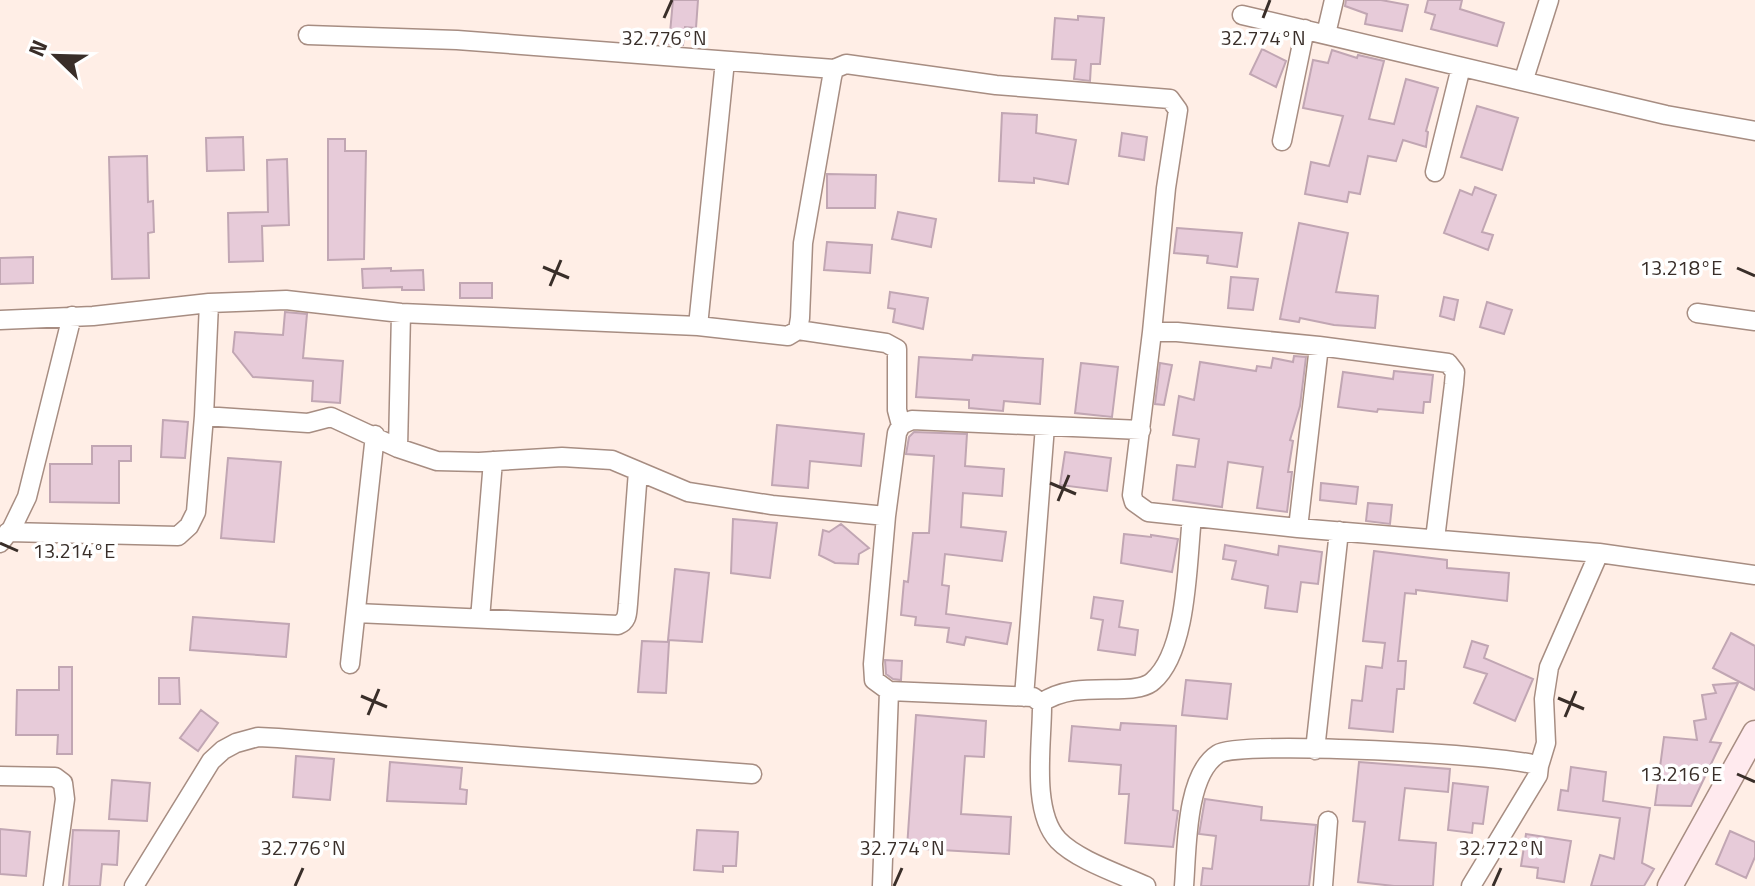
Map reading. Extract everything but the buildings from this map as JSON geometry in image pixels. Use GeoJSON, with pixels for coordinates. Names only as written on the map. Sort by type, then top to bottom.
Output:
{"type":"FeatureCollection","features":[{"type":"Feature","properties":{"kind":"main road"},"geometry":{"type":"LineString","coordinates":[[1670,886],[1755,733]]}},
{"type":"Feature","properties":{"kind":"street"},"geometry":{"type":"LineString","coordinates":[[1326,34],[1334,0]]}},
{"type":"Feature","properties":{"kind":"street"},"geometry":{"type":"LineString","coordinates":[[1524,79],[1549,0]]}},
{"type":"Feature","properties":{"kind":"street"},"geometry":{"type":"LineString","coordinates":[[1242,15],[1524,79],[1666,115],[1755,131]]}},
{"type":"Feature","properties":{"kind":"street"},"geometry":{"type":"LineString","coordinates":[[1282,141],[1305,29]]}},
{"type":"Feature","properties":{"kind":"street"},"geometry":{"type":"LineString","coordinates":[[308,35],[457,40],[834,69],[846,64],[996,85],[1170,99],[1178,110],[1166,188],[1132,495],[1134,502],[1148,512],[1599,553],[1755,575]]}},
{"type":"Feature","properties":{"kind":"street"},"geometry":{"type":"LineString","coordinates":[[698,326],[725,61]]}},
{"type":"Feature","properties":{"kind":"street"},"geometry":{"type":"LineString","coordinates":[[1435,172],[1461,67]]}},
{"type":"Feature","properties":{"kind":"street"},"geometry":{"type":"LineString","coordinates":[[798,330],[803,243],[834,69]]}},
{"type":"Feature","properties":{"kind":"street"},"geometry":{"type":"LineString","coordinates":[[0,320],[286,300],[401,313],[698,326],[788,336],[798,330],[886,343],[897,349],[897,410],[901,425]]}},
{"type":"Feature","properties":{"kind":"street"},"geometry":{"type":"LineString","coordinates":[[72,316],[27,497],[4,538],[178,536],[189,526],[196,512],[209,303]]}},
{"type":"Feature","properties":{"kind":"street"},"geometry":{"type":"LineString","coordinates":[[398,448],[401,313]]}},
{"type":"Feature","properties":{"kind":"street"},"geometry":{"type":"LineString","coordinates":[[1697,313],[1755,321]]}},
{"type":"Feature","properties":{"kind":"street"},"geometry":{"type":"LineString","coordinates":[[1152,332],[1319,346],[1443,361],[1453,367],[1454,384],[1435,539]]}},
{"type":"Feature","properties":{"kind":"street"},"geometry":{"type":"LineString","coordinates":[[1298,528],[1319,346]]}},
{"type":"Feature","properties":{"kind":"street"},"geometry":{"type":"LineString","coordinates":[[204,416],[308,423],[331,417],[398,448],[437,461],[612,460],[688,492],[772,505],[886,516]]}},
{"type":"Feature","properties":{"kind":"street"},"geometry":{"type":"LineString","coordinates":[[1141,430],[912,420],[901,425],[897,433],[886,516],[874,680],[889,691],[1033,700],[1056,693],[1129,689],[1151,684],[1165,668],[1180,633],[1192,517]]}},
{"type":"Feature","properties":{"kind":"street"},"geometry":{"type":"LineString","coordinates":[[1045,426],[1033,700],[1043,807],[1049,827],[1070,850],[1146,886]]}},
{"type":"Feature","properties":{"kind":"street"},"geometry":{"type":"LineString","coordinates":[[350,664],[375,435]]}},
{"type":"Feature","properties":{"kind":"street"},"geometry":{"type":"LineString","coordinates":[[480,619],[493,461]]}},
{"type":"Feature","properties":{"kind":"street"},"geometry":{"type":"LineString","coordinates":[[356,613],[623,623],[628,604],[638,471]]}},
{"type":"Feature","properties":{"kind":"street"},"geometry":{"type":"LineString","coordinates":[[1315,750],[1339,531]]}},
{"type":"Feature","properties":{"kind":"street"},"geometry":{"type":"LineString","coordinates":[[1471,886],[1538,775],[1546,743],[1544,699],[1549,667],[1599,553]]}},
{"type":"Feature","properties":{"kind":"street"},"geometry":{"type":"LineString","coordinates":[[882,886],[889,691]]}},
{"type":"Feature","properties":{"kind":"street"},"geometry":{"type":"LineString","coordinates":[[134,886],[211,761],[236,743],[258,737],[752,774]]}},
{"type":"Feature","properties":{"kind":"street"},"geometry":{"type":"LineString","coordinates":[[1184,886],[1193,795],[1209,762],[1219,752],[1241,748],[1480,756],[1539,766]]}},
{"type":"Feature","properties":{"kind":"street"},"geometry":{"type":"LineString","coordinates":[[0,776],[55,777],[63,783],[65,799],[53,886]]}},
{"type":"Feature","properties":{"kind":"street"},"geometry":{"type":"LineString","coordinates":[[1323,886],[1328,821]]}}]}
